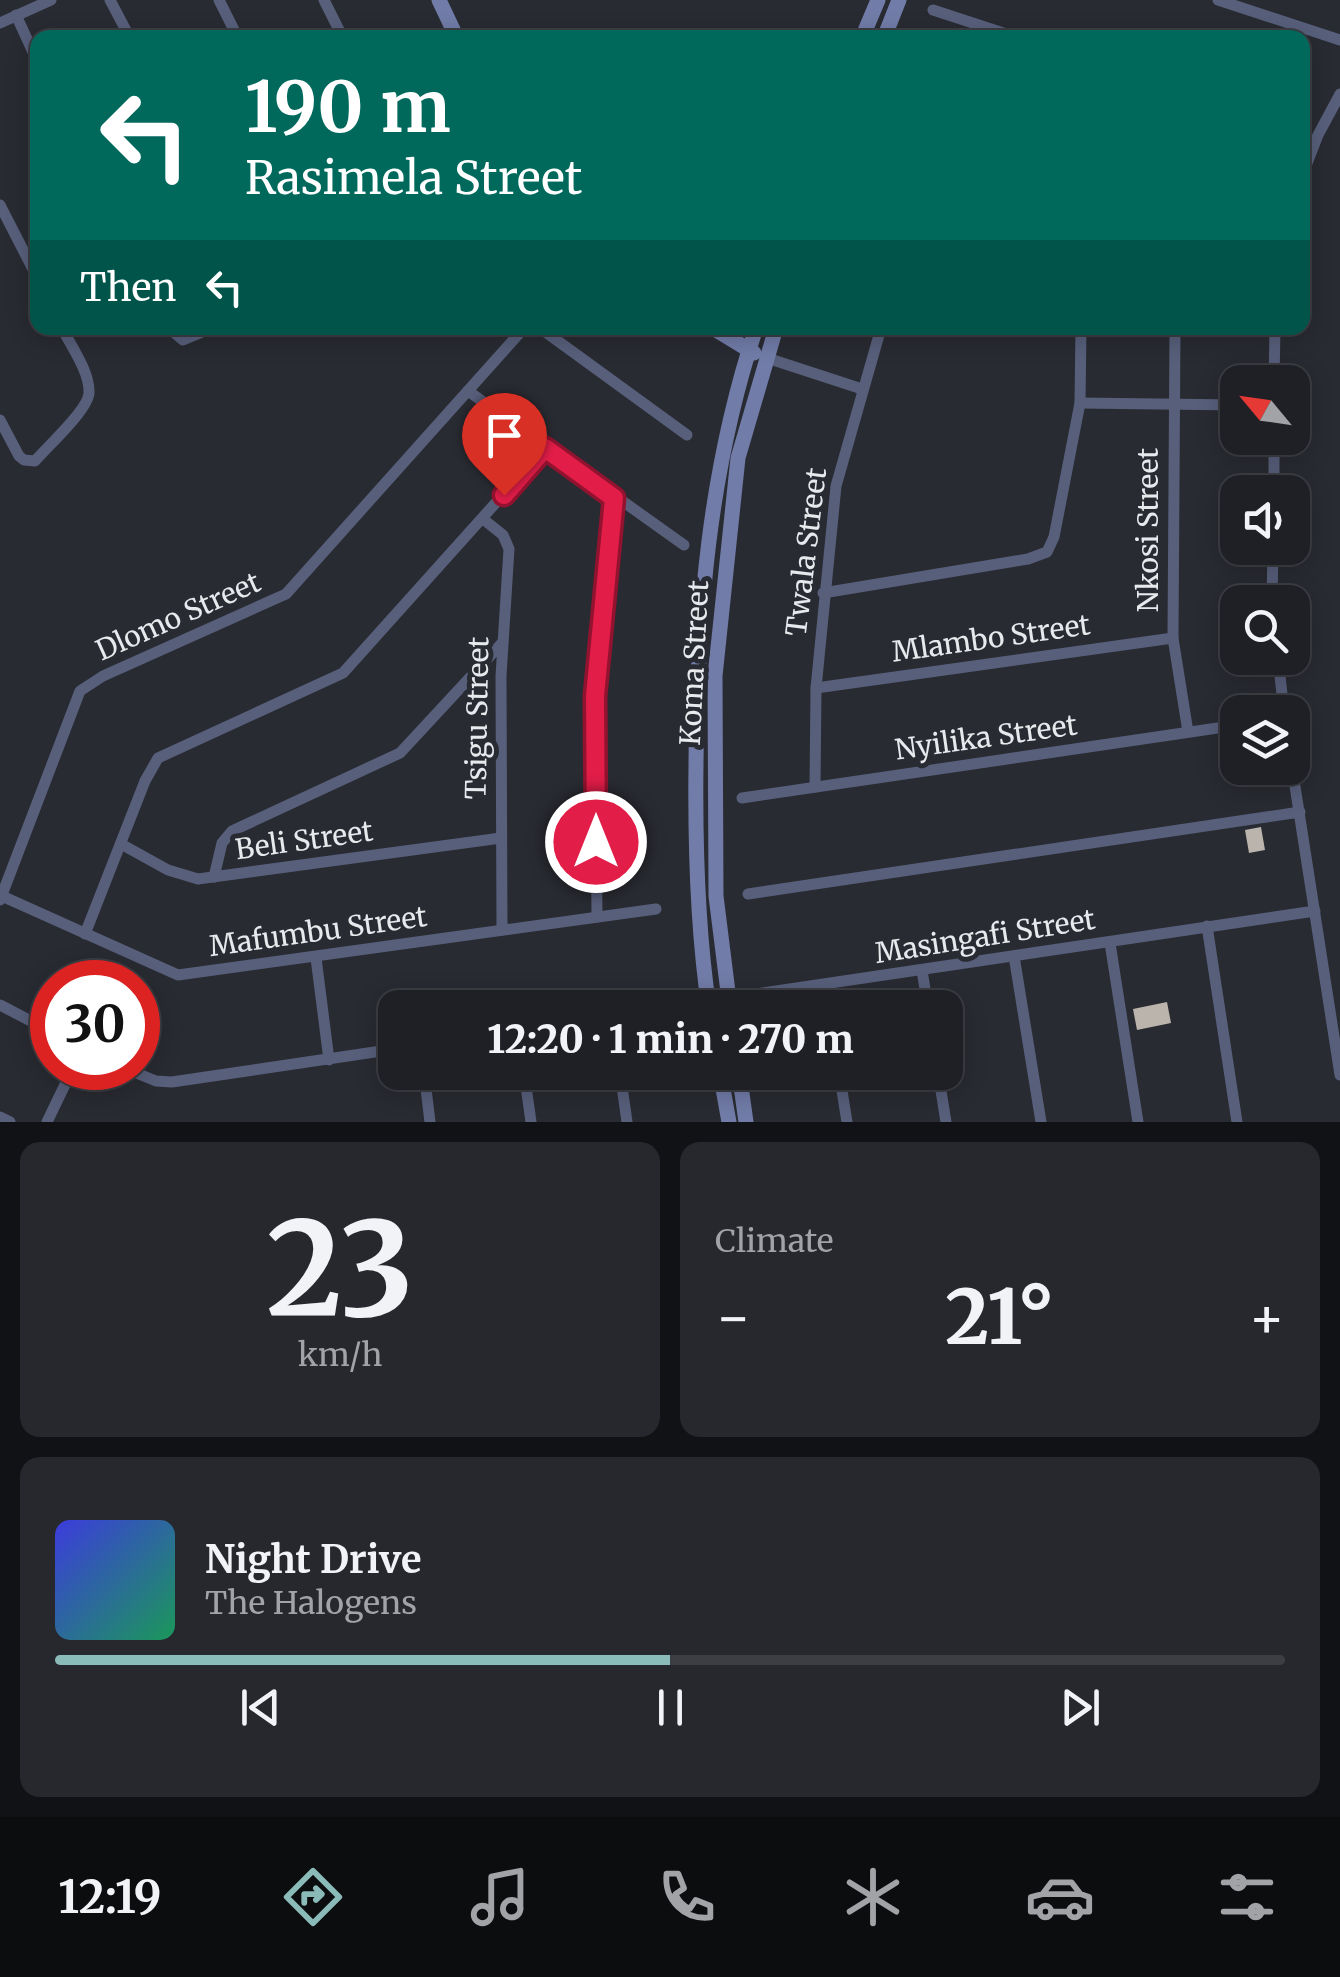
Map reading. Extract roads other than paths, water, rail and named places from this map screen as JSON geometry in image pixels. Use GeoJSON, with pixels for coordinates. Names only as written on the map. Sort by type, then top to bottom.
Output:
{"type":"FeatureCollection","features":[{"type":"Feature","properties":{"kind":"main road"},"geometry":{"type":"LineString","coordinates":[[439,0],[453,30]]}},
{"type":"Feature","properties":{"kind":"main road"},"geometry":{"type":"LineString","coordinates":[[865,30],[878,0]]}},
{"type":"Feature","properties":{"kind":"main road"},"geometry":{"type":"LineString","coordinates":[[887,30],[899,0]]}},
{"type":"Feature","properties":{"kind":"main road"},"geometry":{"type":"LineString","coordinates":[[724,335],[767,358]]}},
{"type":"Feature","properties":{"kind":"main road","name":"Koma Street"},"geometry":{"type":"LineString","coordinates":[[708,990],[696,874],[698,656],[718,467],[754,335]]}},
{"type":"Feature","properties":{"kind":"main road","name":"Koma Street"},"geometry":{"type":"LineString","coordinates":[[727,990],[716,896],[716,676],[738,458],[774,335]]}},
{"type":"Feature","properties":{"kind":"main road"},"geometry":{"type":"LineString","coordinates":[[723,1090],[728,1122]]}},
{"type":"Feature","properties":{"kind":"main road"},"geometry":{"type":"LineString","coordinates":[[742,1090],[746,1122]]}},
{"type":"Feature","properties":{"kind":"street"},"geometry":{"type":"LineString","coordinates":[[0,22],[51,0]]}},
{"type":"Feature","properties":{"kind":"street"},"geometry":{"type":"LineString","coordinates":[[110,0],[126,30]]}},
{"type":"Feature","properties":{"kind":"street"},"geometry":{"type":"LineString","coordinates":[[219,0],[234,30]]}},
{"type":"Feature","properties":{"kind":"street"},"geometry":{"type":"LineString","coordinates":[[324,0],[339,30]]}},
{"type":"Feature","properties":{"kind":"street"},"geometry":{"type":"LineString","coordinates":[[1218,0],[1310,30]]}},
{"type":"Feature","properties":{"kind":"street"},"geometry":{"type":"LineString","coordinates":[[934,10],[984,30]]}},
{"type":"Feature","properties":{"kind":"street"},"geometry":{"type":"LineString","coordinates":[[16,15],[30,46]]}},
{"type":"Feature","properties":{"kind":"street"},"geometry":{"type":"LineString","coordinates":[[1310,30],[1340,40]]}},
{"type":"Feature","properties":{"kind":"street"},"geometry":{"type":"LineString","coordinates":[[1310,156],[1340,94]]}},
{"type":"Feature","properties":{"kind":"street"},"geometry":{"type":"LineString","coordinates":[[1310,132],[1318,135]]}},
{"type":"Feature","properties":{"kind":"street"},"geometry":{"type":"LineString","coordinates":[[0,206],[30,264]]}},
{"type":"Feature","properties":{"kind":"street"},"geometry":{"type":"LineString","coordinates":[[0,420],[19,456],[35,460],[86,404],[87,380],[65,335]]}},
{"type":"Feature","properties":{"kind":"street","name":"Dlomo Street"},"geometry":{"type":"LineString","coordinates":[[1,898],[80,691],[103,676],[286,594],[518,335]]}},
{"type":"Feature","properties":{"kind":"street"},"geometry":{"type":"LineString","coordinates":[[550,335],[687,435]]}},
{"type":"Feature","properties":{"kind":"street","name":"Twala Street"},"geometry":{"type":"LineString","coordinates":[[815,787],[816,688],[836,486],[879,335]]}},
{"type":"Feature","properties":{"kind":"street"},"geometry":{"type":"LineString","coordinates":[[823,593],[1043,555],[1054,538],[1080,403],[1081,335]]}},
{"type":"Feature","properties":{"kind":"street","name":"Nkosi Street"},"geometry":{"type":"LineString","coordinates":[[1175,335],[1173,638],[1188,732]]}},
{"type":"Feature","properties":{"kind":"street"},"geometry":{"type":"LineString","coordinates":[[1274,365],[1275,335]]}},
{"type":"Feature","properties":{"kind":"street"},"geometry":{"type":"LineString","coordinates":[[767,358],[862,390]]}},
{"type":"Feature","properties":{"kind":"street"},"geometry":{"type":"LineString","coordinates":[[468,390],[684,545]]}},
{"type":"Feature","properties":{"kind":"street"},"geometry":{"type":"LineString","coordinates":[[1080,403],[1220,405]]}},
{"type":"Feature","properties":{"kind":"street"},"geometry":{"type":"LineString","coordinates":[[84,934],[145,781],[158,758],[343,673],[545,448]]}},
{"type":"Feature","properties":{"kind":"street"},"geometry":{"type":"LineString","coordinates":[[596,918],[595,696],[614,498]]}},
{"type":"Feature","properties":{"kind":"street","name":"Tsigu Street"},"geometry":{"type":"LineString","coordinates":[[483,518],[503,534],[509,550],[502,643],[502,930]]}},
{"type":"Feature","properties":{"kind":"street","name":"Mlambo Street"},"geometry":{"type":"LineString","coordinates":[[816,688],[1173,638]]}},
{"type":"Feature","properties":{"kind":"street"},"geometry":{"type":"LineString","coordinates":[[214,878],[222,844],[232,831],[400,753],[502,643]]}},
{"type":"Feature","properties":{"kind":"street","name":"Nyilika Street"},"geometry":{"type":"LineString","coordinates":[[742,798],[1220,728]]}},
{"type":"Feature","properties":{"kind":"street"},"geometry":{"type":"LineString","coordinates":[[1295,785],[1340,1075]]}},
{"type":"Feature","properties":{"kind":"street"},"geometry":{"type":"LineString","coordinates":[[748,894],[1300,812]]}},
{"type":"Feature","properties":{"kind":"street","name":"Beli Street"},"geometry":{"type":"LineString","coordinates":[[121,844],[180,875],[214,878],[500,838]]}},
{"type":"Feature","properties":{"kind":"street","name":"Mafumbu Street"},"geometry":{"type":"LineString","coordinates":[[1,898],[178,976],[656,909]]}},
{"type":"Feature","properties":{"kind":"street","name":"Masingafi Street"},"geometry":{"type":"LineString","coordinates":[[802,990],[1315,912]]}},
{"type":"Feature","properties":{"kind":"street"},"geometry":{"type":"LineString","coordinates":[[1207,926],[1237,1122]]}},
{"type":"Feature","properties":{"kind":"street"},"geometry":{"type":"LineString","coordinates":[[1110,942],[1138,1122]]}},
{"type":"Feature","properties":{"kind":"street"},"geometry":{"type":"LineString","coordinates":[[1014,956],[1041,1122]]}},
{"type":"Feature","properties":{"kind":"street"},"geometry":{"type":"LineString","coordinates":[[316,958],[329,1060]]}},
{"type":"Feature","properties":{"kind":"street"},"geometry":{"type":"LineString","coordinates":[[922,970],[925,990]]}},
{"type":"Feature","properties":{"kind":"street"},"geometry":{"type":"LineString","coordinates":[[825,986],[826,990]]}},
{"type":"Feature","properties":{"kind":"street"},"geometry":{"type":"LineString","coordinates":[[0,1005],[30,1021]]}},
{"type":"Feature","properties":{"kind":"street"},"geometry":{"type":"LineString","coordinates":[[160,1081],[378,1052]]}},
{"type":"Feature","properties":{"kind":"street"},"geometry":{"type":"LineString","coordinates":[[47,1122],[62,1090]]}},
{"type":"Feature","properties":{"kind":"street"},"geometry":{"type":"LineString","coordinates":[[426,1090],[430,1122]]}},
{"type":"Feature","properties":{"kind":"street"},"geometry":{"type":"LineString","coordinates":[[527,1090],[532,1122]]}},
{"type":"Feature","properties":{"kind":"street"},"geometry":{"type":"LineString","coordinates":[[623,1090],[627,1122]]}},
{"type":"Feature","properties":{"kind":"street"},"geometry":{"type":"LineString","coordinates":[[842,1090],[847,1122]]}},
{"type":"Feature","properties":{"kind":"street"},"geometry":{"type":"LineString","coordinates":[[941,1090],[946,1122]]}},
{"type":"Feature","properties":{"kind":"street"},"geometry":{"type":"LineString","coordinates":[[0,1117],[10,1122]]}}]}
